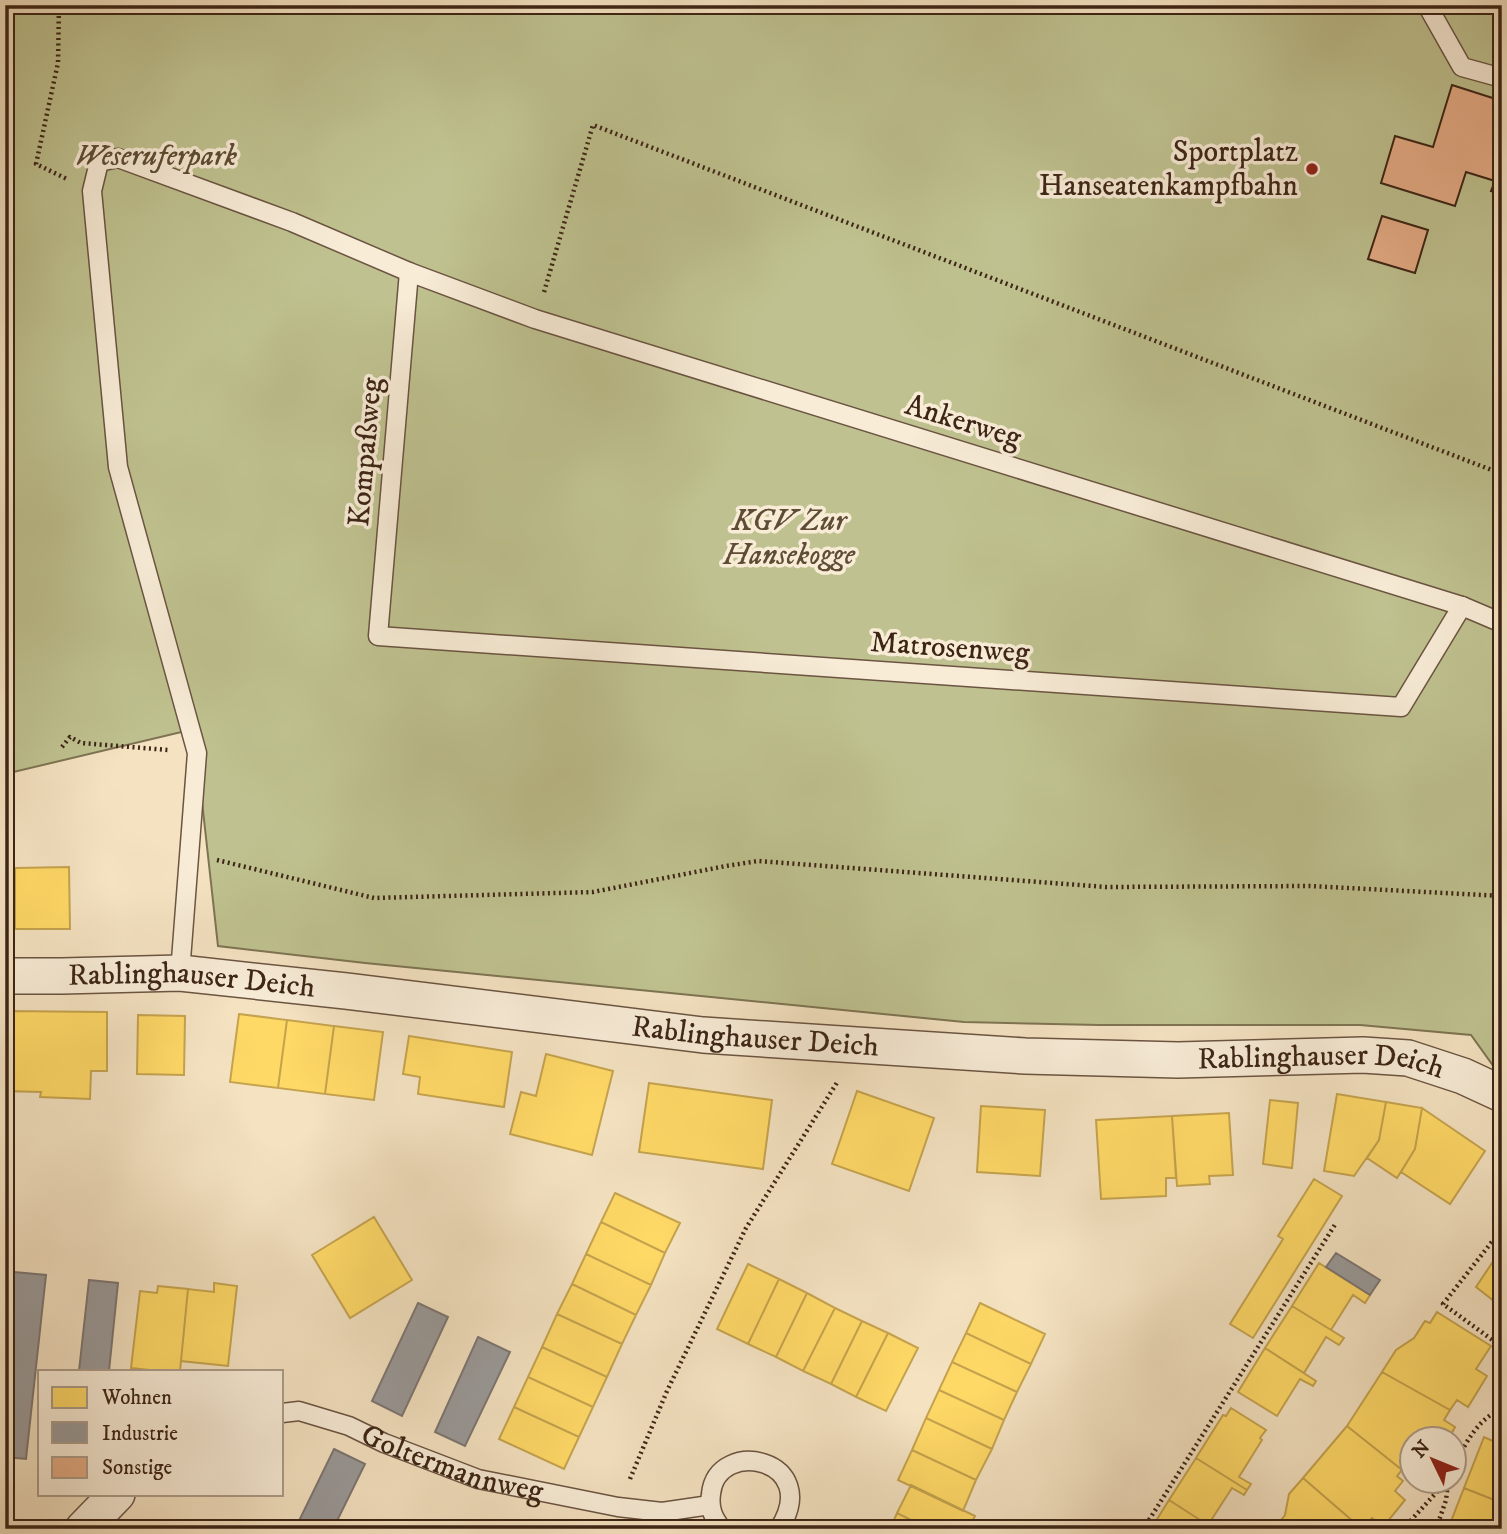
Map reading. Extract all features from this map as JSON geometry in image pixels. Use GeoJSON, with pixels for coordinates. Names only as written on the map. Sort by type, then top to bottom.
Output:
{"type":"FeatureCollection","features":[{"type":"Feature","properties":{"kind":"street","name":"Rablinghauser Deich"},"geometry":{"type":"LineString","coordinates":[[5,976],[180,973],[346,990],[704,1035],[1025,1056],[1178,1060],[1363,1055],[1408,1058],[1463,1076],[1502,1094]]}},
{"type":"Feature","properties":{"kind":"street"},"geometry":{"type":"LineString","coordinates":[[83,1529],[115,1496]]}},
{"type":"Feature","properties":{"kind":"lane"},"geometry":{"type":"LineString","coordinates":[[1427,5],[1462,67],[1502,78]]}},
{"type":"Feature","properties":{"kind":"lane","name":"Ankerweg"},"geometry":{"type":"LineString","coordinates":[[92,191],[99,163],[118,158],[292,222],[409,272],[535,319],[1462,606],[1502,623]]}},
{"type":"Feature","properties":{"kind":"lane"},"geometry":{"type":"LineString","coordinates":[[92,191],[118,467],[197,752],[180,973]]}},
{"type":"Feature","properties":{"kind":"lane","name":"Kompaßweg"},"geometry":{"type":"LineString","coordinates":[[378,636],[409,272]]}},
{"type":"Feature","properties":{"kind":"lane","name":"Matrosenweg"},"geometry":{"type":"LineString","coordinates":[[378,636],[1401,707],[1462,606]]}},
{"type":"Feature","properties":{"kind":"lane","name":"Goltermannweg"},"geometry":{"type":"LineString","coordinates":[[284,1413],[299,1411],[349,1426],[384,1443],[478,1479],[618,1507],[662,1512],[710,1505]]}},
{"type":"Feature","properties":{"kind":"lane"},"geometry":{"type":"LineString","coordinates":[[722,1529],[714,1519],[710,1505],[711,1490],[717,1477],[728,1467],[741,1461],[756,1460],[770,1465],[781,1474],[789,1488],[791,1503],[779,1529]]}},
{"type":"Feature","properties":{"kind":"path"},"geometry":{"type":"LineString","coordinates":[[59,5],[58,63],[36,164],[92,191]]}},
{"type":"Feature","properties":{"kind":"path"},"geometry":{"type":"LineString","coordinates":[[535,319],[593,125],[1502,474]]}},
{"type":"Feature","properties":{"kind":"path"},"geometry":{"type":"LineString","coordinates":[[62,747],[70,737],[81,743],[197,752]]}},
{"type":"Feature","properties":{"kind":"path"},"geometry":{"type":"LineString","coordinates":[[189,853],[374,898],[593,892],[758,861],[1106,887],[1310,886],[1502,896]]}},
{"type":"Feature","properties":{"kind":"path"},"geometry":{"type":"LineString","coordinates":[[618,1507],[667,1391],[746,1228],[861,1045]]}},
{"type":"Feature","properties":{"kind":"path"},"geometry":{"type":"LineString","coordinates":[[1149,1520],[1336,1223]]}},
{"type":"Feature","properties":{"kind":"path"},"geometry":{"type":"LineString","coordinates":[[1502,1228],[1443,1304],[1498,1344],[1502,1350]]}},
{"type":"Feature","properties":{"kind":"path"},"geometry":{"type":"LineString","coordinates":[[1468,1438],[1493,1412],[1502,1409]]}},
{"type":"Feature","properties":{"kind":"path"},"geometry":{"type":"LineString","coordinates":[[1403,1529],[1434,1496]]}},
{"type":"Feature","properties":{"kind":"path"},"geometry":{"type":"LineString","coordinates":[[1436,1529],[1447,1496]]}},
{"type":"Feature","properties":{"kind":"green space","name":"KGV Zur Hansekogge"},"geometry":{"type":"Polygon","coordinates":[[[5,5],[1502,5],[1502,1072],[1494,1067],[1471,1035],[1360,1025],[964,1022],[218,946],[194,729],[5,774],[5,5]]]}},
{"type":"Feature","properties":{"kind":"building: Wohnen"},"geometry":{"type":"Polygon","coordinates":[[[69,867],[70,929],[15,929],[15,868],[69,867]]]}},
{"type":"Feature","properties":{"kind":"building: Wohnen"},"geometry":{"type":"Polygon","coordinates":[[[5,1011],[107,1012],[107,1071],[91,1071],[90,1099],[40,1097],[41,1092],[5,1091],[5,1011]]]}},
{"type":"Feature","properties":{"kind":"building: Wohnen"},"geometry":{"type":"Polygon","coordinates":[[[239,1014],[287,1020],[278,1088],[230,1082],[239,1014]]]}},
{"type":"Feature","properties":{"kind":"building: Wohnen"},"geometry":{"type":"Polygon","coordinates":[[[138,1015],[185,1016],[184,1075],[137,1074],[138,1015]]]}},
{"type":"Feature","properties":{"kind":"building: Wohnen"},"geometry":{"type":"Polygon","coordinates":[[[287,1020],[334,1026],[325,1094],[278,1088],[287,1020]]]}},
{"type":"Feature","properties":{"kind":"building: Wohnen"},"geometry":{"type":"Polygon","coordinates":[[[334,1026],[383,1032],[374,1100],[325,1094],[334,1026]]]}},
{"type":"Feature","properties":{"kind":"building: Wohnen"},"geometry":{"type":"Polygon","coordinates":[[[409,1036],[512,1052],[504,1107],[418,1094],[420,1077],[403,1074],[409,1036]]]}},
{"type":"Feature","properties":{"kind":"building: Wohnen"},"geometry":{"type":"Polygon","coordinates":[[[546,1054],[613,1071],[592,1155],[510,1134],[521,1092],[536,1096],[546,1054]]]}},
{"type":"Feature","properties":{"kind":"building: Wohnen"},"geometry":{"type":"Polygon","coordinates":[[[649,1083],[772,1100],[763,1169],[639,1152],[649,1083]]]}},
{"type":"Feature","properties":{"kind":"building: Wohnen"},"geometry":{"type":"Polygon","coordinates":[[[857,1091],[934,1118],[909,1191],[832,1164],[857,1091]]]}},
{"type":"Feature","properties":{"kind":"building: Wohnen"},"geometry":{"type":"Polygon","coordinates":[[[1337,1094],[1386,1102],[1379,1140],[1354,1176],[1324,1171],[1337,1094]]]}},
{"type":"Feature","properties":{"kind":"building: Wohnen"},"geometry":{"type":"Polygon","coordinates":[[[1270,1100],[1298,1103],[1292,1168],[1263,1164],[1270,1100]]]}},
{"type":"Feature","properties":{"kind":"building: Wohnen"},"geometry":{"type":"Polygon","coordinates":[[[1386,1102],[1422,1108],[1415,1149],[1397,1178],[1367,1158],[1379,1140],[1386,1102]]]}},
{"type":"Feature","properties":{"kind":"building: Wohnen"},"geometry":{"type":"Polygon","coordinates":[[[981,1106],[1045,1110],[1040,1176],[977,1172],[981,1106]]]}},
{"type":"Feature","properties":{"kind":"building: Wohnen"},"geometry":{"type":"Polygon","coordinates":[[[1422,1108],[1485,1151],[1450,1204],[1401,1172],[1415,1149],[1422,1108]]]}},
{"type":"Feature","properties":{"kind":"building: Wohnen"},"geometry":{"type":"Polygon","coordinates":[[[1229,1113],[1233,1175],[1209,1176],[1210,1184],[1177,1186],[1172,1116],[1229,1113]]]}},
{"type":"Feature","properties":{"kind":"building: Wohnen"},"geometry":{"type":"Polygon","coordinates":[[[1172,1116],[1176,1178],[1166,1178],[1166,1196],[1101,1199],[1096,1120],[1172,1116]]]}},
{"type":"Feature","properties":{"kind":"building: Wohnen"},"geometry":{"type":"Polygon","coordinates":[[[1314,1179],[1342,1196],[1253,1338],[1230,1324],[1283,1239],[1278,1236],[1314,1179]]]}},
{"type":"Feature","properties":{"kind":"building: Wohnen"},"geometry":{"type":"Polygon","coordinates":[[[615,1193],[680,1223],[665,1253],[601,1222],[615,1193]]]}},
{"type":"Feature","properties":{"kind":"building: Wohnen"},"geometry":{"type":"Polygon","coordinates":[[[374,1217],[412,1280],[350,1318],[312,1255],[374,1217]]]}},
{"type":"Feature","properties":{"kind":"building: Wohnen"},"geometry":{"type":"Polygon","coordinates":[[[601,1222],[665,1253],[651,1285],[586,1254],[601,1222]]]}},
{"type":"Feature","properties":{"kind":"building: Wohnen"},"geometry":{"type":"Polygon","coordinates":[[[1502,1248],[1502,1319],[1494,1312],[1499,1305],[1476,1287],[1502,1248]]]}},
{"type":"Feature","properties":{"kind":"building: Wohnen"},"geometry":{"type":"Polygon","coordinates":[[[586,1254],[651,1285],[636,1315],[572,1284],[586,1254]]]}},
{"type":"Feature","properties":{"kind":"building: Wohnen"},"geometry":{"type":"Polygon","coordinates":[[[1319,1263],[1370,1295],[1365,1303],[1353,1295],[1331,1330],[1292,1306],[1319,1263]]]}},
{"type":"Feature","properties":{"kind":"building: Wohnen"},"geometry":{"type":"Polygon","coordinates":[[[748,1264],[779,1279],[748,1344],[717,1329],[748,1264]]]}},
{"type":"Feature","properties":{"kind":"building: Wohnen"},"geometry":{"type":"Polygon","coordinates":[[[779,1279],[807,1293],[776,1357],[748,1344],[779,1279]]]}},
{"type":"Feature","properties":{"kind":"building: Wohnen"},"geometry":{"type":"Polygon","coordinates":[[[214,1283],[237,1286],[228,1366],[181,1361],[188,1289],[214,1292],[214,1283]]]}},
{"type":"Feature","properties":{"kind":"building: Wohnen"},"geometry":{"type":"Polygon","coordinates":[[[572,1284],[636,1315],[622,1344],[557,1314],[572,1284]]]}},
{"type":"Feature","properties":{"kind":"building: Wohnen"},"geometry":{"type":"Polygon","coordinates":[[[158,1286],[188,1289],[180,1370],[131,1368],[140,1291],[157,1293],[158,1286]]]}},
{"type":"Feature","properties":{"kind":"building: Wohnen"},"geometry":{"type":"Polygon","coordinates":[[[807,1293],[835,1308],[803,1371],[776,1357],[807,1293]]]}},
{"type":"Feature","properties":{"kind":"building: Wohnen"},"geometry":{"type":"Polygon","coordinates":[[[980,1303],[1045,1334],[1031,1364],[966,1333],[980,1303]]]}},
{"type":"Feature","properties":{"kind":"building: Wohnen"},"geometry":{"type":"Polygon","coordinates":[[[1292,1306],[1344,1338],[1339,1345],[1326,1337],[1304,1373],[1265,1348],[1292,1306]]]}},
{"type":"Feature","properties":{"kind":"building: Wohnen"},"geometry":{"type":"Polygon","coordinates":[[[835,1308],[862,1321],[831,1384],[803,1371],[835,1308]]]}},
{"type":"Feature","properties":{"kind":"building: Wohnen"},"geometry":{"type":"Polygon","coordinates":[[[1437,1312],[1491,1346],[1476,1369],[1487,1376],[1468,1407],[1457,1400],[1450,1410],[1382,1372],[1396,1350],[1414,1338],[1425,1321],[1430,1323],[1437,1312]]]}},
{"type":"Feature","properties":{"kind":"building: Wohnen"},"geometry":{"type":"Polygon","coordinates":[[[557,1314],[622,1344],[607,1377],[542,1347],[557,1314]]]}},
{"type":"Feature","properties":{"kind":"building: Wohnen"},"geometry":{"type":"Polygon","coordinates":[[[862,1321],[888,1333],[856,1397],[831,1384],[862,1321]]]}},
{"type":"Feature","properties":{"kind":"building: Wohnen"},"geometry":{"type":"Polygon","coordinates":[[[888,1333],[918,1348],[886,1411],[856,1397],[888,1333]]]}},
{"type":"Feature","properties":{"kind":"building: Wohnen"},"geometry":{"type":"Polygon","coordinates":[[[966,1333],[1031,1364],[1017,1392],[952,1362],[966,1333]]]}},
{"type":"Feature","properties":{"kind":"building: Wohnen"},"geometry":{"type":"Polygon","coordinates":[[[542,1347],[607,1377],[593,1407],[528,1377],[542,1347]]]}},
{"type":"Feature","properties":{"kind":"building: Wohnen"},"geometry":{"type":"Polygon","coordinates":[[[1265,1348],[1316,1381],[1313,1386],[1300,1379],[1277,1416],[1238,1392],[1265,1348]]]}},
{"type":"Feature","properties":{"kind":"building: Wohnen"},"geometry":{"type":"Polygon","coordinates":[[[952,1362],[1017,1392],[1004,1420],[939,1390],[952,1362]]]}},
{"type":"Feature","properties":{"kind":"building: Wohnen"},"geometry":{"type":"Polygon","coordinates":[[[1382,1372],[1450,1410],[1444,1420],[1453,1426],[1398,1426],[1398,1467],[1347,1426],[1382,1372]]]}},
{"type":"Feature","properties":{"kind":"building: Wohnen"},"geometry":{"type":"Polygon","coordinates":[[[528,1377],[593,1407],[579,1437],[514,1407],[528,1377]]]}},
{"type":"Feature","properties":{"kind":"building: Wohnen"},"geometry":{"type":"Polygon","coordinates":[[[939,1390],[1004,1420],[992,1449],[926,1418],[939,1390]]]}},
{"type":"Feature","properties":{"kind":"building: Wohnen"},"geometry":{"type":"Polygon","coordinates":[[[514,1407],[579,1437],[564,1469],[499,1439],[514,1407]]]}},
{"type":"Feature","properties":{"kind":"building: Wohnen"},"geometry":{"type":"Polygon","coordinates":[[[1231,1408],[1266,1430],[1239,1477],[1251,1484],[1247,1490],[1196,1458],[1223,1415],[1226,1416],[1231,1408]]]}},
{"type":"Feature","properties":{"kind":"building: Wohnen"},"geometry":{"type":"Polygon","coordinates":[[[926,1418],[992,1449],[976,1480],[912,1450],[926,1418]]]}},
{"type":"Feature","properties":{"kind":"building: Wohnen"},"geometry":{"type":"Polygon","coordinates":[[[1347,1426],[1398,1467],[1398,1487],[1395,1491],[1405,1500],[1383,1527],[1372,1518],[1362,1529],[1303,1478],[1347,1426]]]}},
{"type":"Feature","properties":{"kind":"building: Wohnen"},"geometry":{"type":"Polygon","coordinates":[[[1500,1429],[1502,1503],[1468,1490],[1468,1478],[1484,1437],[1495,1442],[1500,1429]]]}},
{"type":"Feature","properties":{"kind":"building: Wohnen"},"geometry":{"type":"Polygon","coordinates":[[[912,1450],[976,1480],[963,1511],[898,1480],[912,1450]]]}},
{"type":"Feature","properties":{"kind":"building: Wohnen"},"geometry":{"type":"Polygon","coordinates":[[[1196,1458],[1247,1490],[1244,1495],[1232,1488],[1208,1525],[1169,1500],[1196,1458]]]}},
{"type":"Feature","properties":{"kind":"building: Wohnen"},"geometry":{"type":"Polygon","coordinates":[[[1303,1478],[1362,1529],[1274,1529],[1285,1515],[1289,1494],[1303,1478]]]}},
{"type":"Feature","properties":{"kind":"building: Wohnen"},"geometry":{"type":"Polygon","coordinates":[[[911,1485],[975,1516],[968,1529],[929,1529],[897,1513],[911,1485]]]}},
{"type":"Feature","properties":{"kind":"building: Wohnen"},"geometry":{"type":"Polygon","coordinates":[[[1468,1490],[1502,1503],[1502,1529],[1448,1529],[1461,1496],[1468,1496],[1468,1490]]]}},
{"type":"Feature","properties":{"kind":"building: Wohnen"},"geometry":{"type":"Polygon","coordinates":[[[1169,1500],[1208,1525],[1214,1529],[1151,1529],[1169,1500]]]}},
{"type":"Feature","properties":{"kind":"building: Wohnen"},"geometry":{"type":"Polygon","coordinates":[[[897,1513],[929,1529],[890,1529],[897,1513]]]}},
{"type":"Feature","properties":{"kind":"building: Industrie"},"geometry":{"type":"Polygon","coordinates":[[[1336,1253],[1380,1280],[1370,1295],[1326,1267],[1336,1253]]]}},
{"type":"Feature","properties":{"kind":"building: Industrie"},"geometry":{"type":"Polygon","coordinates":[[[14,1272],[46,1275],[26,1459],[5,1457],[5,1353],[14,1272]]]}},
{"type":"Feature","properties":{"kind":"building: Industrie"},"geometry":{"type":"Polygon","coordinates":[[[89,1280],[118,1283],[109,1370],[79,1370],[89,1280]]]}},
{"type":"Feature","properties":{"kind":"building: Industrie"},"geometry":{"type":"Polygon","coordinates":[[[418,1303],[448,1317],[402,1416],[372,1401],[418,1303]]]}},
{"type":"Feature","properties":{"kind":"building: Industrie"},"geometry":{"type":"Polygon","coordinates":[[[478,1337],[510,1352],[465,1446],[435,1432],[478,1337]]]}},
{"type":"Feature","properties":{"kind":"building: Industrie"},"geometry":{"type":"Polygon","coordinates":[[[334,1449],[365,1464],[333,1529],[295,1529],[334,1449]]]}},
{"type":"Feature","properties":{"kind":"building: Sonstige"},"geometry":{"type":"Polygon","coordinates":[[[1452,85],[1502,101],[1502,194],[1491,191],[1495,181],[1466,172],[1455,206],[1381,183],[1395,136],[1433,147],[1452,85]]]}},
{"type":"Feature","properties":{"kind":"building: Sonstige"},"geometry":{"type":"Polygon","coordinates":[[[1382,216],[1428,230],[1415,273],[1368,259],[1382,216]]]}},
{"type":"Feature","properties":{"kind":"place","name":"Sportplatz Hanseatenkampfbahn"},"geometry":{"type":"Point","coordinates":[1312,169]}},
{"type":"Feature","properties":{"kind":"park label","name":"Weseruferpark"},"geometry":{"type":"Point","coordinates":[156,156]}}]}
